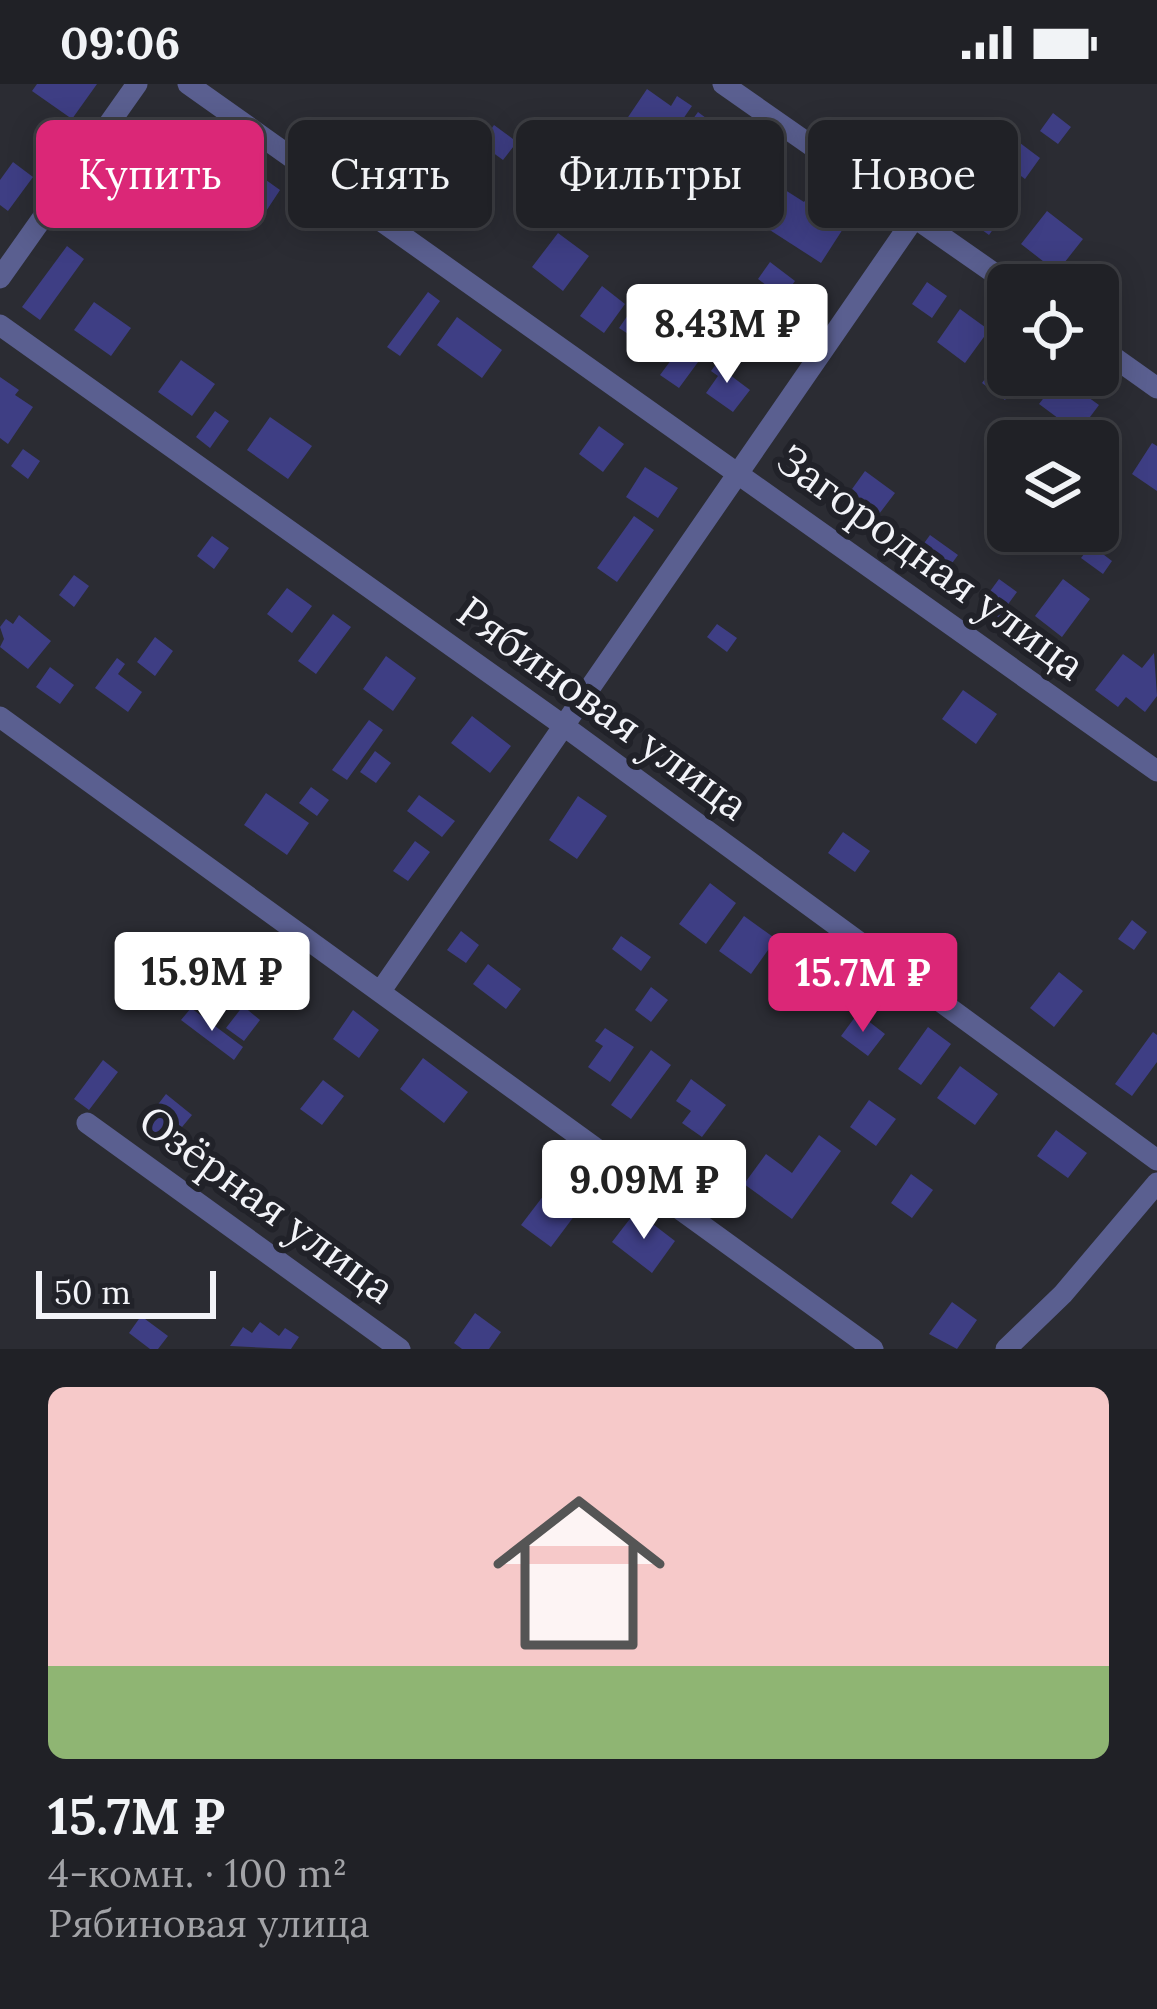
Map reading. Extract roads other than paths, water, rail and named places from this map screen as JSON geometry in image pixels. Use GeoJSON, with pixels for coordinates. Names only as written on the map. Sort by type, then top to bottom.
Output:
{"type":"FeatureCollection","features":[{"type":"Feature","properties":{"kind":"street"},"geometry":{"type":"LineString","coordinates":[[0,278],[136,84]]}},
{"type":"Feature","properties":{"kind":"street","name":"Загородная улица"},"geometry":{"type":"LineString","coordinates":[[188,84],[1157,771]]}},
{"type":"Feature","properties":{"kind":"street"},"geometry":{"type":"LineString","coordinates":[[723,84],[808,143]]}},
{"type":"Feature","properties":{"kind":"street"},"geometry":{"type":"LineString","coordinates":[[380,992],[908,228]]}},
{"type":"Feature","properties":{"kind":"street"},"geometry":{"type":"LineString","coordinates":[[929,228],[987,268]]}},
{"type":"Feature","properties":{"kind":"street","name":"Рябиновая улица"},"geometry":{"type":"LineString","coordinates":[[0,326],[564,726],[1157,1160]]}},
{"type":"Feature","properties":{"kind":"street"},"geometry":{"type":"LineString","coordinates":[[1119,361],[1157,388]]}},
{"type":"Feature","properties":{"kind":"street"},"geometry":{"type":"LineString","coordinates":[[0,717],[874,1349]]}},
{"type":"Feature","properties":{"kind":"street","name":"Озёрная улица"},"geometry":{"type":"LineString","coordinates":[[87,1123],[400,1349]]}},
{"type":"Feature","properties":{"kind":"street"},"geometry":{"type":"LineString","coordinates":[[1006,1349],[1063,1294],[1157,1183]]}}]}
